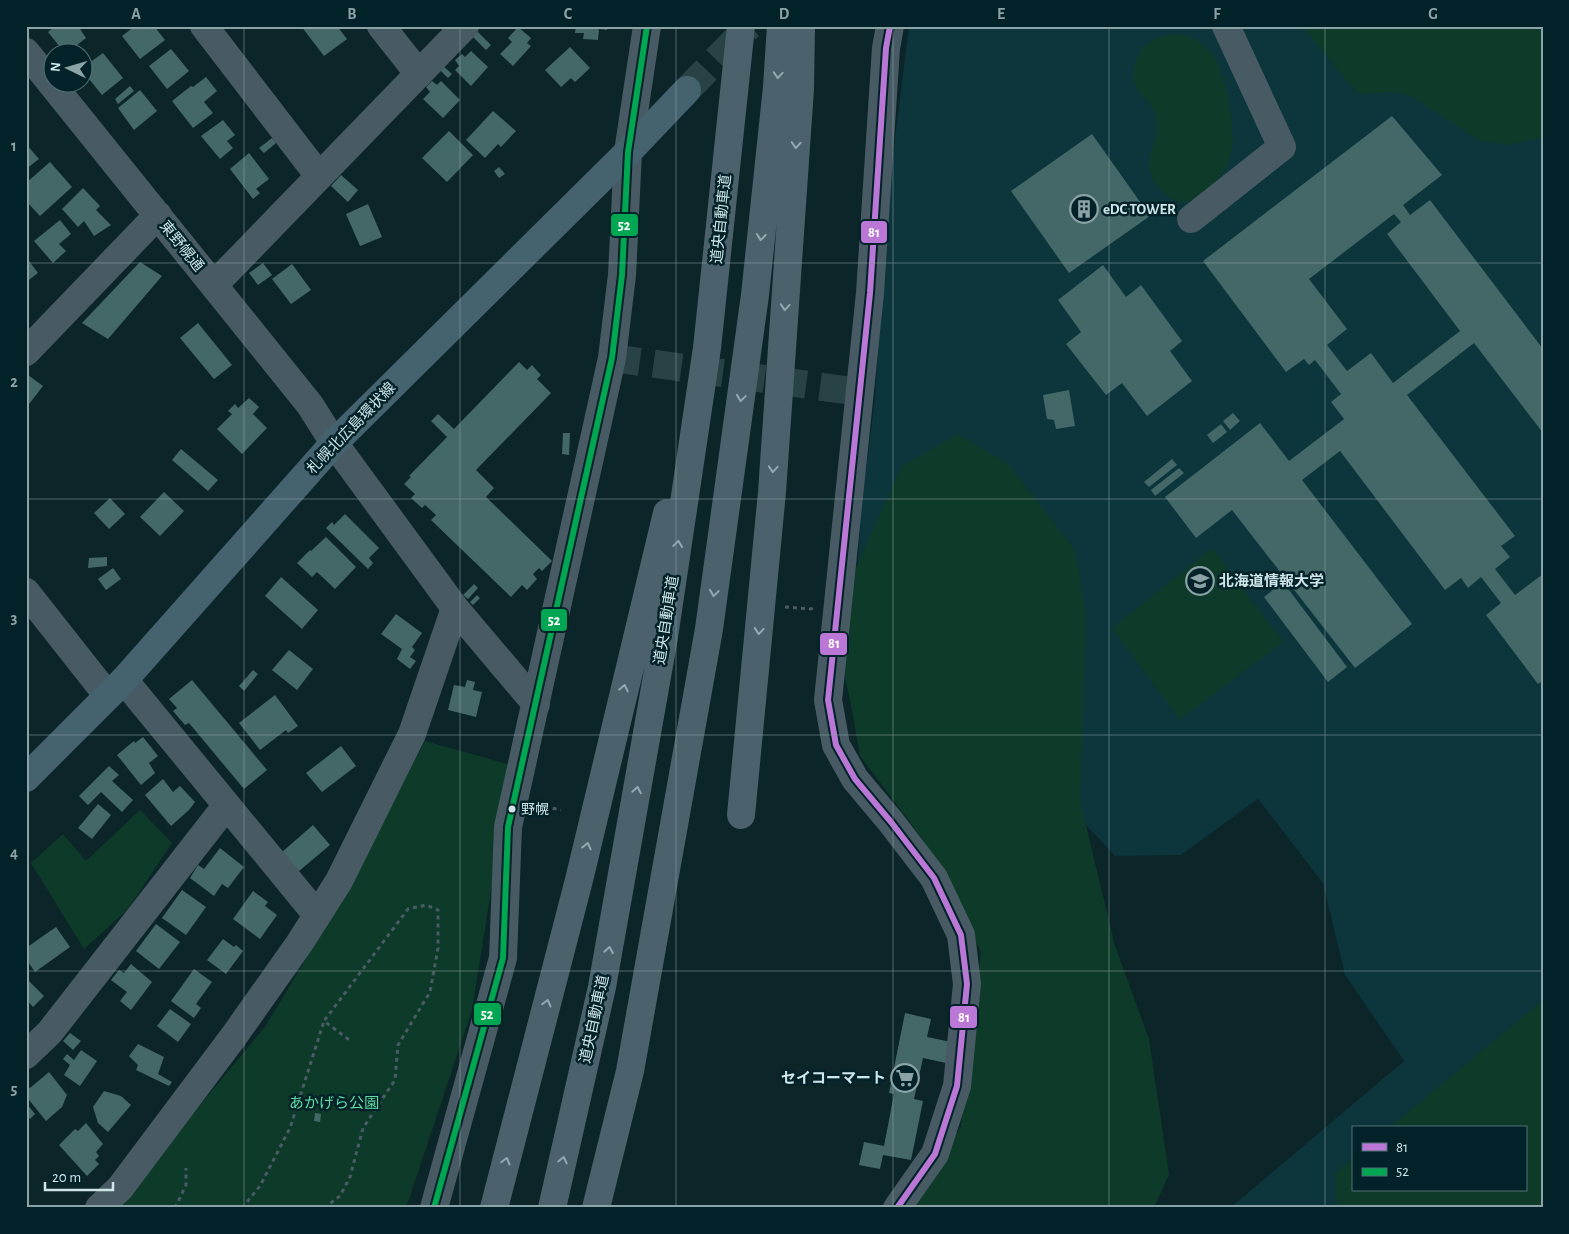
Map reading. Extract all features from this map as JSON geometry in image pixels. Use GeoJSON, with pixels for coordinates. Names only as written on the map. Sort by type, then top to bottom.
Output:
{"type":"FeatureCollection","features":[{"type":"Feature","properties":{"kind":"highway","name":"道央自動車道"},"geometry":{"type":"LineString","coordinates":[[552,1208],[602,987],[664,637],[707,348],[741,26]]}},
{"type":"Feature","properties":{"kind":"highway"},"geometry":{"type":"LineString","coordinates":[[596,1208],[630,1071],[709,629],[756,294],[777,87],[781,26]]}},
{"type":"Feature","properties":{"kind":"highway"},"geometry":{"type":"LineString","coordinates":[[741,815],[772,492],[800,89],[801,26]]}},
{"type":"Feature","properties":{"kind":"highway"},"geometry":{"type":"LineString","coordinates":[[494,1208],[579,880],[707,348]]}},
{"type":"Feature","properties":{"kind":"main road","name":"札幌北広島環状線"},"geometry":{"type":"LineString","coordinates":[[26,778],[116,688],[334,443],[628,152],[687,90]]}},
{"type":"Feature","properties":{"kind":"street"},"geometry":{"type":"LineString","coordinates":[[204,26],[319,176]]}},
{"type":"Feature","properties":{"kind":"street"},"geometry":{"type":"LineString","coordinates":[[381,26],[419,74]]}},
{"type":"Feature","properties":{"kind":"street"},"geometry":{"type":"LineString","coordinates":[[214,285],[465,26]]}},
{"type":"Feature","properties":{"kind":"street"},"geometry":{"type":"LineString","coordinates":[[434,1208],[503,958],[508,827],[612,358],[622,275],[628,152],[647,26]]}},
{"type":"Feature","properties":{"kind":"street"},"geometry":{"type":"LineString","coordinates":[[890,26],[886,48],[870,294],[828,700],[836,745],[855,779],[934,878],[961,935],[967,984],[956,1086],[935,1154],[897,1208]]}},
{"type":"Feature","properties":{"kind":"street"},"geometry":{"type":"LineString","coordinates":[[1191,219],[1282,147],[1226,26]]}},
{"type":"Feature","properties":{"kind":"street","name":"東野幌通"},"geometry":{"type":"LineString","coordinates":[[26,52],[310,405],[334,443],[456,608],[536,704]]}},
{"type":"Feature","properties":{"kind":"street"},"geometry":{"type":"LineString","coordinates":[[29,341],[158,215]]}},
{"type":"Feature","properties":{"kind":"street"},"geometry":{"type":"LineString","coordinates":[[26,592],[226,806],[317,915]]}},
{"type":"Feature","properties":{"kind":"street"},"geometry":{"type":"LineString","coordinates":[[99,1208],[120,1188],[222,1052],[299,944],[339,881],[412,734],[456,608]]}},
{"type":"Feature","properties":{"kind":"street"},"geometry":{"type":"LineString","coordinates":[[26,1055],[50,1032],[226,806]]}},
{"type":"Feature","properties":{"kind":"path"},"geometry":{"type":"LineString","coordinates":[[242,1208],[260,1186],[290,1128],[324,1021],[408,909],[426,905],[438,910],[438,948],[430,992],[398,1045],[395,1080],[363,1128],[350,1177],[340,1196],[324,1208]]}},
{"type":"Feature","properties":{"kind":"path"},"geometry":{"type":"LineString","coordinates":[[324,1021],[352,1042]]}},
{"type":"Feature","properties":{"kind":"path"},"geometry":{"type":"LineString","coordinates":[[175,1208],[186,1186],[186,1168]]}},
{"type":"Feature","properties":{"kind":"shaded area","name":"北海道情報大学"},"geometry":{"type":"Polygon","coordinates":[[[909,26],[1543,26],[1543,1208],[1230,1208],[1404,1061],[1345,975],[1323,883],[1258,799],[1181,855],[1115,856],[1048,784],[851,660],[862,502],[875,398],[886,212],[909,26]]]}},
{"type":"Feature","properties":{"kind":"green space"},"geometry":{"type":"Polygon","coordinates":[[[1302,26],[1543,26],[1543,138],[1506,145],[1480,141],[1411,96],[1391,92],[1361,94],[1356,92],[1302,26]]]}},
{"type":"Feature","properties":{"kind":"green space"},"geometry":{"type":"Polygon","coordinates":[[[1173,34],[1198,41],[1210,51],[1221,72],[1229,100],[1231,116],[1232,143],[1228,164],[1215,183],[1204,193],[1187,202],[1171,199],[1154,181],[1149,162],[1157,128],[1155,113],[1136,87],[1133,79],[1135,64],[1144,46],[1159,37],[1173,34]]]}},
{"type":"Feature","properties":{"kind":"green space"},"geometry":{"type":"Polygon","coordinates":[[[958,434],[1009,465],[1075,550],[1086,615],[1080,800],[1115,946],[1149,1039],[1169,1174],[1154,1208],[914,1208],[961,1126],[981,952],[922,838],[860,756],[841,659],[856,568],[902,466],[958,434]]]}},
{"type":"Feature","properties":{"kind":"green space"},"geometry":{"type":"Polygon","coordinates":[[[1212,548],[1283,642],[1180,720],[1112,628],[1212,548]]]}},
{"type":"Feature","properties":{"kind":"green space","name":"あかげら公園"},"geometry":{"type":"Polygon","coordinates":[[[425,741],[511,765],[472,1010],[406,1208],[111,1208],[171,1140],[265,1027],[338,906],[425,741]]]}},
{"type":"Feature","properties":{"kind":"green space"},"geometry":{"type":"Polygon","coordinates":[[[140,810],[172,843],[128,909],[84,949],[31,863],[63,834],[86,861],[140,810]]]}},
{"type":"Feature","properties":{"kind":"green space"},"geometry":{"type":"Polygon","coordinates":[[[1543,1000],[1543,1208],[1337,1208],[1335,1173],[1352,1159],[1352,1192],[1526,1192],[1526,1126],[1391,1126],[1543,1000]]]}},
{"type":"Feature","properties":{"kind":"building"},"geometry":{"type":"Polygon","coordinates":[[[55,26],[78,26],[86,38],[81,42],[56,42],[48,32],[55,26]]]}},
{"type":"Feature","properties":{"kind":"building"},"geometry":{"type":"Polygon","coordinates":[[[135,26],[154,26],[165,40],[140,59],[122,36],[135,26]]]}},
{"type":"Feature","properties":{"kind":"building"},"geometry":{"type":"Polygon","coordinates":[[[301,26],[337,26],[347,39],[324,56],[301,26]]]}},
{"type":"Feature","properties":{"kind":"building"},"geometry":{"type":"Polygon","coordinates":[[[576,26],[608,26],[607,30],[599,29],[598,40],[583,39],[584,33],[575,33],[576,26]]]}},
{"type":"Feature","properties":{"kind":"building"},"geometry":{"type":"Polygon","coordinates":[[[518,27],[531,38],[527,43],[531,46],[513,66],[500,54],[512,42],[508,38],[518,27]]]}},
{"type":"Feature","properties":{"kind":"building"},"geometry":{"type":"Polygon","coordinates":[[[476,30],[491,45],[486,50],[471,35],[476,30]]]}},
{"type":"Feature","properties":{"kind":"building"},"geometry":{"type":"Polygon","coordinates":[[[570,47],[590,68],[575,82],[571,78],[561,87],[545,70],[570,47]]]}},
{"type":"Feature","properties":{"kind":"building"},"geometry":{"type":"Polygon","coordinates":[[[171,49],[189,71],[167,89],[149,66],[171,49]]]}},
{"type":"Feature","properties":{"kind":"building"},"geometry":{"type":"Polygon","coordinates":[[[471,51],[488,67],[471,86],[455,70],[459,66],[455,60],[462,54],[465,57],[471,51]]]}},
{"type":"Feature","properties":{"kind":"building"},"geometry":{"type":"Polygon","coordinates":[[[103,53],[123,78],[102,95],[92,83],[92,61],[103,53]]]}},
{"type":"Feature","properties":{"kind":"building"},"geometry":{"type":"Polygon","coordinates":[[[443,66],[452,74],[448,78],[439,69],[443,66]]]}},
{"type":"Feature","properties":{"kind":"building"},"geometry":{"type":"Polygon","coordinates":[[[206,77],[217,91],[204,102],[213,113],[193,128],[172,101],[206,77]]]}},
{"type":"Feature","properties":{"kind":"building"},"geometry":{"type":"Polygon","coordinates":[[[432,81],[437,85],[441,81],[460,100],[443,118],[423,99],[430,92],[426,87],[432,81]]]}},
{"type":"Feature","properties":{"kind":"building"},"geometry":{"type":"Polygon","coordinates":[[[130,86],[134,91],[118,104],[115,99],[130,86]]]}},
{"type":"Feature","properties":{"kind":"building"},"geometry":{"type":"Polygon","coordinates":[[[140,90],[157,111],[134,130],[118,108],[140,90]]]}},
{"type":"Feature","properties":{"kind":"building"},"geometry":{"type":"Polygon","coordinates":[[[493,111],[516,131],[501,147],[498,144],[485,158],[466,140],[493,111]]]}},
{"type":"Feature","properties":{"kind":"building"},"geometry":{"type":"Polygon","coordinates":[[[1392,116],[1442,175],[1403,205],[1410,215],[1430,200],[1543,349],[1543,433],[1474,343],[1407,395],[1515,536],[1501,546],[1510,557],[1495,569],[1515,595],[1543,574],[1543,681],[1538,684],[1486,615],[1501,603],[1481,577],[1468,588],[1461,578],[1445,590],[1340,451],[1302,480],[1412,624],[1355,668],[1232,510],[1196,538],[1165,497],[1260,423],[1289,461],[1344,419],[1331,402],[1341,394],[1315,360],[1309,365],[1304,359],[1286,372],[1203,261],[1392,116]],[[1394,214],[1309,279],[1347,329],[1327,345],[1347,371],[1371,353],[1393,383],[1460,331],[1387,234],[1401,222],[1394,214]]]}},
{"type":"Feature","properties":{"kind":"building"},"geometry":{"type":"Polygon","coordinates":[[[223,120],[235,135],[227,141],[233,148],[220,159],[201,136],[223,120]]]}},
{"type":"Feature","properties":{"kind":"building"},"geometry":{"type":"Polygon","coordinates":[[[449,131],[473,155],[447,182],[422,158],[449,131]]]}},
{"type":"Feature","properties":{"kind":"building","name":"eDC TOWER"},"geometry":{"type":"Polygon","coordinates":[[[1092,134],[1150,216],[1069,273],[1011,191],[1092,134]]]}},
{"type":"Feature","properties":{"kind":"building"},"geometry":{"type":"Polygon","coordinates":[[[272,138],[276,143],[264,153],[259,148],[272,138]]]}},
{"type":"Feature","properties":{"kind":"building"},"geometry":{"type":"Polygon","coordinates":[[[26,144],[39,159],[26,169],[26,144]]]}},
{"type":"Feature","properties":{"kind":"building"},"geometry":{"type":"Polygon","coordinates":[[[249,153],[269,179],[256,189],[260,193],[253,199],[230,169],[249,153]]]}},
{"type":"Feature","properties":{"kind":"building"},"geometry":{"type":"Polygon","coordinates":[[[50,162],[72,187],[40,216],[26,201],[26,183],[50,162]]]}},
{"type":"Feature","properties":{"kind":"building"},"geometry":{"type":"Polygon","coordinates":[[[499,167],[505,174],[499,178],[494,171],[499,167]]]}},
{"type":"Feature","properties":{"kind":"building"},"geometry":{"type":"Polygon","coordinates":[[[341,175],[358,190],[348,202],[331,186],[341,175]]]}},
{"type":"Feature","properties":{"kind":"building"},"geometry":{"type":"Polygon","coordinates":[[[83,188],[100,206],[96,210],[111,225],[94,236],[84,221],[78,227],[62,209],[83,188]]]}},
{"type":"Feature","properties":{"kind":"building"},"geometry":{"type":"Polygon","coordinates":[[[368,204],[382,237],[360,246],[346,214],[368,204]]]}},
{"type":"Feature","properties":{"kind":"building"},"geometry":{"type":"Polygon","coordinates":[[[60,220],[71,234],[59,244],[66,251],[53,263],[34,241],[60,220]]]}},
{"type":"Feature","properties":{"kind":"building"},"geometry":{"type":"Polygon","coordinates":[[[26,257],[38,273],[26,282],[26,257]]]}},
{"type":"Feature","properties":{"kind":"building"},"geometry":{"type":"Polygon","coordinates":[[[140,262],[162,276],[108,339],[82,323],[140,262]]]}},
{"type":"Feature","properties":{"kind":"building"},"geometry":{"type":"Polygon","coordinates":[[[263,263],[272,275],[258,285],[249,273],[263,263]]]}},
{"type":"Feature","properties":{"kind":"building"},"geometry":{"type":"Polygon","coordinates":[[[292,264],[311,290],[291,304],[272,279],[292,264]]]}},
{"type":"Feature","properties":{"kind":"building"},"geometry":{"type":"Polygon","coordinates":[[[1103,265],[1126,297],[1141,285],[1182,341],[1170,351],[1192,381],[1147,416],[1122,383],[1106,395],[1066,344],[1081,332],[1058,300],[1103,265]]]}},
{"type":"Feature","properties":{"kind":"building"},"geometry":{"type":"Polygon","coordinates":[[[198,323],[232,365],[214,379],[180,338],[198,323]]]}},
{"type":"Feature","properties":{"kind":"building"},"geometry":{"type":"Polygon","coordinates":[[[519,362],[527,370],[532,365],[541,375],[537,379],[551,393],[476,470],[494,488],[486,497],[552,561],[542,571],[539,568],[533,574],[537,579],[527,590],[522,585],[511,597],[431,520],[436,515],[425,505],[422,508],[411,498],[415,494],[404,484],[411,477],[409,476],[447,437],[431,421],[438,414],[454,429],[519,362]]]}},
{"type":"Feature","properties":{"kind":"building"},"geometry":{"type":"Polygon","coordinates":[[[28,375],[43,386],[26,408],[26,377],[28,375]]]}},
{"type":"Feature","properties":{"kind":"building"},"geometry":{"type":"Polygon","coordinates":[[[1069,390],[1075,426],[1056,429],[1054,420],[1047,419],[1043,395],[1069,390]]]}},
{"type":"Feature","properties":{"kind":"building"},"geometry":{"type":"Polygon","coordinates":[[[249,398],[259,407],[253,414],[267,428],[242,454],[217,429],[232,414],[228,411],[235,404],[238,408],[249,398]]]}},
{"type":"Feature","properties":{"kind":"building"},"geometry":{"type":"Polygon","coordinates":[[[1233,413],[1240,421],[1230,430],[1223,421],[1233,413]]]}},
{"type":"Feature","properties":{"kind":"building"},"geometry":{"type":"Polygon","coordinates":[[[1221,424],[1227,432],[1213,443],[1207,435],[1221,424]]]}},
{"type":"Feature","properties":{"kind":"building"},"geometry":{"type":"Polygon","coordinates":[[[563,433],[570,433],[569,455],[562,454],[563,433]]]}},
{"type":"Feature","properties":{"kind":"building"},"geometry":{"type":"Polygon","coordinates":[[[181,449],[218,480],[208,491],[172,460],[181,449]]]}},
{"type":"Feature","properties":{"kind":"building"},"geometry":{"type":"Polygon","coordinates":[[[1172,459],[1177,465],[1149,487],[1144,482],[1172,459]]]}},
{"type":"Feature","properties":{"kind":"building"},"geometry":{"type":"Polygon","coordinates":[[[1179,468],[1184,473],[1155,496],[1151,490],[1179,468]]]}},
{"type":"Feature","properties":{"kind":"building"},"geometry":{"type":"Polygon","coordinates":[[[164,492],[184,511],[160,536],[140,517],[164,492]]]}},
{"type":"Feature","properties":{"kind":"building"},"geometry":{"type":"Polygon","coordinates":[[[110,498],[125,514],[109,529],[94,513],[110,498]]]}},
{"type":"Feature","properties":{"kind":"building"},"geometry":{"type":"Polygon","coordinates":[[[345,514],[379,548],[369,558],[373,563],[368,569],[326,528],[332,522],[334,525],[345,514]]]}},
{"type":"Feature","properties":{"kind":"building"},"geometry":{"type":"Polygon","coordinates":[[[326,537],[356,567],[335,589],[317,572],[312,577],[297,563],[326,537]]]}},
{"type":"Feature","properties":{"kind":"building"},"geometry":{"type":"Polygon","coordinates":[[[107,557],[107,566],[88,568],[89,558],[107,557]]]}},
{"type":"Feature","properties":{"kind":"building"},"geometry":{"type":"Polygon","coordinates":[[[113,568],[121,579],[106,590],[98,579],[113,568]]]}},
{"type":"Feature","properties":{"kind":"building"},"geometry":{"type":"Polygon","coordinates":[[[281,577],[318,610],[302,629],[265,596],[281,577]]]}},
{"type":"Feature","properties":{"kind":"building"},"geometry":{"type":"Polygon","coordinates":[[[1283,582],[1347,667],[1328,682],[1264,597],[1283,582]]]}},
{"type":"Feature","properties":{"kind":"building"},"geometry":{"type":"Polygon","coordinates":[[[474,584],[478,588],[468,599],[463,595],[474,584]]]}},
{"type":"Feature","properties":{"kind":"building"},"geometry":{"type":"Polygon","coordinates":[[[477,595],[480,598],[473,605],[470,602],[477,595]]]}},
{"type":"Feature","properties":{"kind":"building"},"geometry":{"type":"Polygon","coordinates":[[[396,614],[422,633],[412,647],[415,650],[410,657],[416,661],[410,669],[397,659],[402,649],[381,634],[396,614]]]}},
{"type":"Feature","properties":{"kind":"building"},"geometry":{"type":"Polygon","coordinates":[[[289,650],[313,669],[297,690],[272,670],[289,650]]]}},
{"type":"Feature","properties":{"kind":"building"},"geometry":{"type":"Polygon","coordinates":[[[253,670],[258,674],[244,691],[239,686],[253,670]]]}},
{"type":"Feature","properties":{"kind":"building"},"geometry":{"type":"Polygon","coordinates":[[[192,680],[267,770],[244,789],[189,723],[185,725],[173,711],[177,708],[169,699],[192,680]]]}},
{"type":"Feature","properties":{"kind":"building"},"geometry":{"type":"Polygon","coordinates":[[[467,680],[475,682],[473,690],[482,692],[476,717],[448,710],[454,685],[465,687],[467,680]]]}},
{"type":"Feature","properties":{"kind":"building"},"geometry":{"type":"Polygon","coordinates":[[[275,695],[298,726],[288,733],[286,730],[260,750],[239,723],[275,695]]]}},
{"type":"Feature","properties":{"kind":"building"},"geometry":{"type":"Polygon","coordinates":[[[143,737],[158,756],[149,763],[155,773],[141,785],[117,755],[134,741],[135,743],[143,737]]]}},
{"type":"Feature","properties":{"kind":"building"},"geometry":{"type":"Polygon","coordinates":[[[341,746],[356,766],[322,792],[306,773],[341,746]]]}},
{"type":"Feature","properties":{"kind":"building"},"geometry":{"type":"Polygon","coordinates":[[[109,766],[119,775],[112,781],[133,800],[122,812],[101,792],[88,805],[79,796],[109,766]]]}},
{"type":"Feature","properties":{"kind":"building"},"geometry":{"type":"Polygon","coordinates":[[[163,779],[173,792],[180,786],[195,802],[171,826],[145,795],[163,779]]]}},
{"type":"Feature","properties":{"kind":"building"},"geometry":{"type":"Polygon","coordinates":[[[98,804],[111,815],[92,839],[78,828],[98,804]]]}},
{"type":"Feature","properties":{"kind":"building"},"geometry":{"type":"Polygon","coordinates":[[[313,825],[330,845],[299,871],[282,852],[313,825]]]}},
{"type":"Feature","properties":{"kind":"building"},"geometry":{"type":"Polygon","coordinates":[[[220,848],[244,867],[228,888],[222,884],[214,896],[190,878],[198,865],[204,869],[220,848]]]}},
{"type":"Feature","properties":{"kind":"building"},"geometry":{"type":"Polygon","coordinates":[[[182,890],[206,907],[186,935],[162,918],[182,890]]]}},
{"type":"Feature","properties":{"kind":"building"},"geometry":{"type":"Polygon","coordinates":[[[253,891],[268,902],[265,906],[277,915],[260,939],[233,919],[253,891]]]}},
{"type":"Feature","properties":{"kind":"building"},"geometry":{"type":"Polygon","coordinates":[[[156,924],[180,942],[159,969],[136,951],[156,924]]]}},
{"type":"Feature","properties":{"kind":"building"},"geometry":{"type":"Polygon","coordinates":[[[56,927],[70,947],[35,972],[26,959],[26,948],[56,927]]]}},
{"type":"Feature","properties":{"kind":"building"},"geometry":{"type":"Polygon","coordinates":[[[223,939],[234,947],[236,945],[243,951],[226,974],[207,960],[223,939]]]}},
{"type":"Feature","properties":{"kind":"building"},"geometry":{"type":"Polygon","coordinates":[[[131,964],[152,982],[131,1010],[120,1001],[127,992],[111,980],[119,970],[124,973],[131,964]]]}},
{"type":"Feature","properties":{"kind":"building"},"geometry":{"type":"Polygon","coordinates":[[[194,969],[212,982],[196,1004],[201,1008],[194,1018],[171,1001],[194,969]]]}},
{"type":"Feature","properties":{"kind":"building"},"geometry":{"type":"Polygon","coordinates":[[[29,981],[44,996],[33,1007],[26,999],[26,984],[29,981]]]}},
{"type":"Feature","properties":{"kind":"building"},"geometry":{"type":"Polygon","coordinates":[[[170,1009],[191,1024],[178,1042],[157,1026],[170,1009]]]}},
{"type":"Feature","properties":{"kind":"building","name":"セイコーマート"},"geometry":{"type":"Polygon","coordinates":[[[905,1013],[931,1019],[927,1037],[951,1042],[946,1063],[923,1058],[914,1099],[923,1101],[911,1160],[883,1155],[880,1169],[859,1165],[864,1142],[884,1146],[894,1094],[889,1093],[905,1013]]]}},
{"type":"Feature","properties":{"kind":"building"},"geometry":{"type":"Polygon","coordinates":[[[70,1033],[81,1041],[73,1050],[63,1041],[70,1033]]]}},
{"type":"Feature","properties":{"kind":"building"},"geometry":{"type":"Polygon","coordinates":[[[138,1044],[164,1057],[158,1074],[172,1082],[169,1086],[136,1070],[138,1065],[129,1056],[138,1044]]]}},
{"type":"Feature","properties":{"kind":"building"},"geometry":{"type":"Polygon","coordinates":[[[81,1050],[97,1061],[80,1086],[64,1075],[70,1065],[63,1059],[67,1054],[74,1060],[81,1050]]]}},
{"type":"Feature","properties":{"kind":"building"},"geometry":{"type":"Polygon","coordinates":[[[49,1072],[67,1095],[62,1107],[46,1121],[26,1096],[26,1084],[30,1088],[49,1072]]]}},
{"type":"Feature","properties":{"kind":"building"},"geometry":{"type":"Polygon","coordinates":[[[104,1091],[121,1096],[131,1105],[108,1132],[98,1123],[93,1107],[104,1091]]]}},
{"type":"Feature","properties":{"kind":"building"},"geometry":{"type":"Polygon","coordinates":[[[26,1103],[35,1114],[30,1119],[26,1115],[26,1103]]]}},
{"type":"Feature","properties":{"kind":"building"},"geometry":{"type":"Polygon","coordinates":[[[315,1113],[321,1114],[320,1122],[314,1121],[315,1113]]]}},
{"type":"Feature","properties":{"kind":"building"},"geometry":{"type":"Polygon","coordinates":[[[86,1123],[103,1144],[96,1152],[99,1156],[95,1160],[99,1164],[87,1176],[59,1145],[75,1129],[78,1131],[86,1123]]]}},
{"type":"Feature","properties":{"kind":"tunnel"},"geometry":{"type":"LineString","coordinates":[[687,90],[749,26]]}},
{"type":"Feature","properties":{"kind":"tunnel"},"geometry":{"type":"LineString","coordinates":[[612,358],[860,392]]}},
{"type":"Feature","properties":{"kind":"transit line","name":"52"},"geometry":{"type":"LineString","coordinates":[[434,1208],[503,958],[508,827],[612,358],[622,275],[628,152],[647,26]]}},
{"type":"Feature","properties":{"kind":"transit line","name":"81"},"geometry":{"type":"LineString","coordinates":[[890,26],[886,48],[870,293],[828,700],[836,745],[855,779],[934,878],[961,935],[967,984],[957,1086],[935,1154],[897,1208]]}},
{"type":"Feature","properties":{"kind":"place","name":"eDC TOWER"},"geometry":{"type":"Point","coordinates":[1084,209]}},
{"type":"Feature","properties":{"kind":"place","name":"北海道情報大学"},"geometry":{"type":"Point","coordinates":[1200,581]}},
{"type":"Feature","properties":{"kind":"place","name":"野幌"},"geometry":{"type":"Point","coordinates":[512,809]}},
{"type":"Feature","properties":{"kind":"place","name":"セイコーマート"},"geometry":{"type":"Point","coordinates":[905,1078]}}]}
